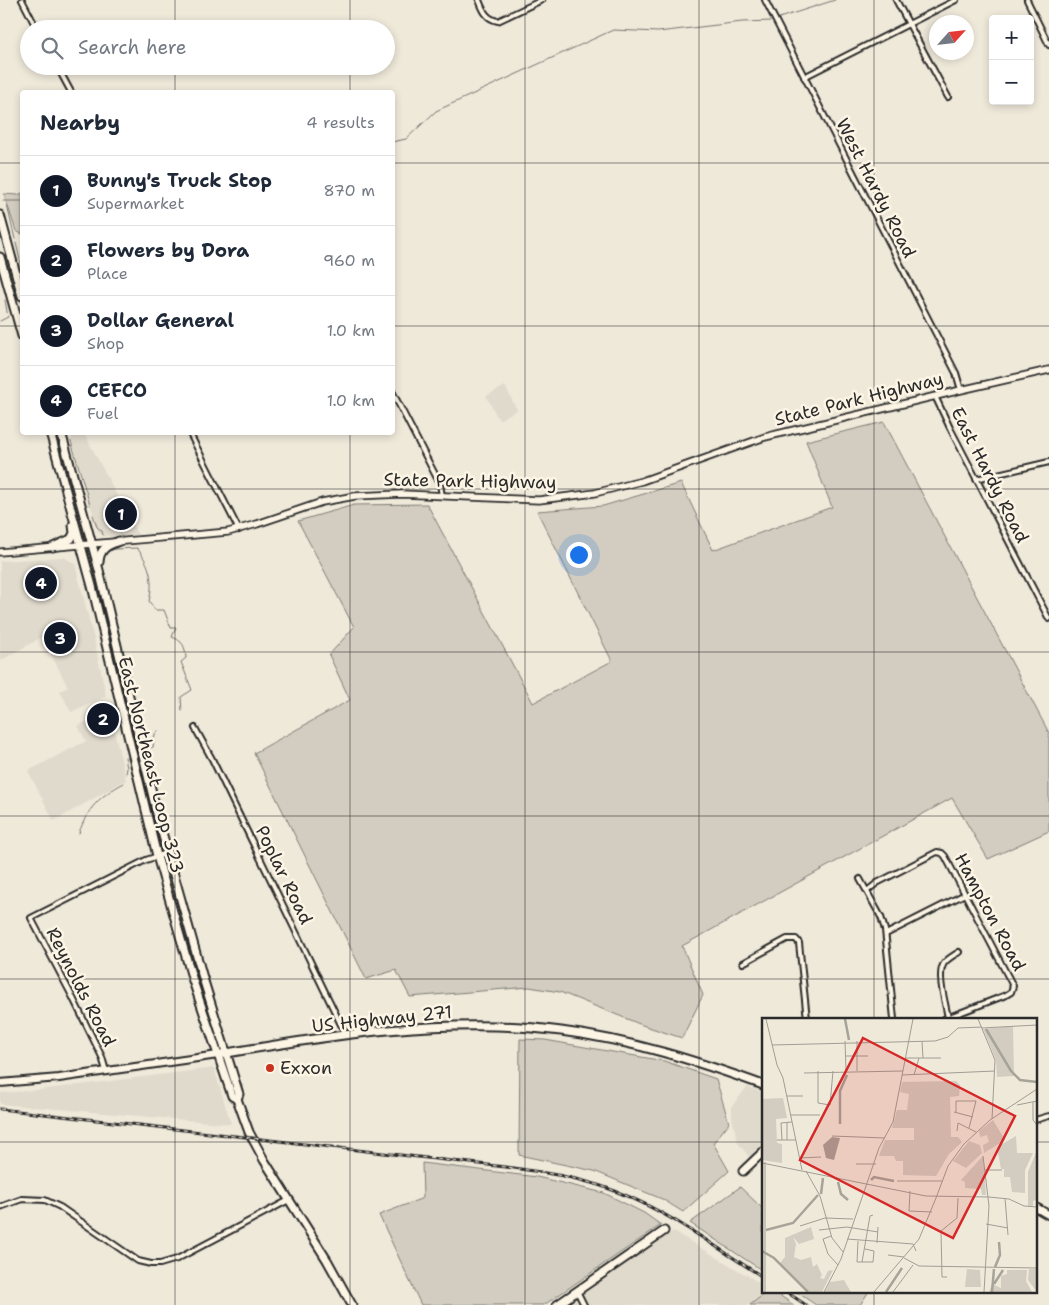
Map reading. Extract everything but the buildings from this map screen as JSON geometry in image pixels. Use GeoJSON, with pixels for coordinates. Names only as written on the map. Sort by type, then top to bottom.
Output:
{"type":"FeatureCollection","features":[{"type":"Feature","properties":{"kind":"highway"},"geometry":{"type":"LineString","coordinates":[[0,216],[20,286]]}},
{"type":"Feature","properties":{"kind":"highway"},"geometry":{"type":"LineString","coordinates":[[0,256],[20,329]]}},
{"type":"Feature","properties":{"kind":"highway"},"geometry":{"type":"LineString","coordinates":[[10,292],[20,293]]}},
{"type":"Feature","properties":{"kind":"highway","name":"East Northeast Loop 323"},"geometry":{"type":"LineString","coordinates":[[51,435],[82,545],[157,856],[193,980],[222,1054]]}},
{"type":"Feature","properties":{"kind":"highway","name":"East Northeast Loop 323"},"geometry":{"type":"LineString","coordinates":[[62,435],[113,624],[158,818],[203,978],[232,1096],[237,1100],[257,1148],[327,1260],[352,1305]]}},
{"type":"Feature","properties":{"kind":"highway"},"geometry":{"type":"LineString","coordinates":[[60,469],[70,467]]}},
{"type":"Feature","properties":{"kind":"highway"},"geometry":{"type":"LineString","coordinates":[[53,547],[72,538],[74,531],[72,512]]}},
{"type":"Feature","properties":{"kind":"highway"},"geometry":{"type":"LineString","coordinates":[[99,570],[102,550],[119,541]]}},
{"type":"Feature","properties":{"kind":"highway"},"geometry":{"type":"LineString","coordinates":[[102,626],[113,624]]}},
{"type":"Feature","properties":{"kind":"highway"},"geometry":{"type":"LineString","coordinates":[[128,740],[139,738]]}},
{"type":"Feature","properties":{"kind":"highway"},"geometry":{"type":"LineString","coordinates":[[148,820],[158,818]]}},
{"type":"Feature","properties":{"kind":"highway"},"geometry":{"type":"LineString","coordinates":[[176,923],[186,920]]}},
{"type":"Feature","properties":{"kind":"highway"},"geometry":{"type":"LineString","coordinates":[[193,980],[203,978]]}},
{"type":"Feature","properties":{"kind":"highway","name":"US Highway 271"},"geometry":{"type":"LineString","coordinates":[[222,1054],[389,1030],[450,1026],[496,1026],[555,1030],[611,1039],[696,1061],[762,1085]]}},
{"type":"Feature","properties":{"kind":"highway"},"geometry":{"type":"LineString","coordinates":[[743,1171],[762,1153]]}},
{"type":"Feature","properties":{"kind":"highway"},"geometry":{"type":"LineString","coordinates":[[1036,1208],[1049,1215]]}},
{"type":"Feature","properties":{"kind":"highway"},"geometry":{"type":"LineString","coordinates":[[557,1305],[664,1231]]}},
{"type":"Feature","properties":{"kind":"main road","name":"State Park Highway"},"geometry":{"type":"LineString","coordinates":[[0,552],[213,534],[239,530],[314,505],[348,496],[376,494],[539,500],[571,497],[608,490],[653,478],[759,439],[1049,370]]}},
{"type":"Feature","properties":{"kind":"main road","name":"US Highway 271"},"geometry":{"type":"LineString","coordinates":[[0,1083],[44,1080],[222,1054]]}},
{"type":"Feature","properties":{"kind":"street"},"geometry":{"type":"LineString","coordinates":[[22,0],[32,20]]}},
{"type":"Feature","properties":{"kind":"street"},"geometry":{"type":"LineString","coordinates":[[479,0],[487,15],[498,21],[542,0]]}},
{"type":"Feature","properties":{"kind":"street","name":"West Hardy Road"},"geometry":{"type":"LineString","coordinates":[[765,0],[956,373],[961,390]]}},
{"type":"Feature","properties":{"kind":"street"},"geometry":{"type":"LineString","coordinates":[[896,0],[948,97]]}},
{"type":"Feature","properties":{"kind":"street"},"geometry":{"type":"LineString","coordinates":[[804,77],[956,0]]}},
{"type":"Feature","properties":{"kind":"street"},"geometry":{"type":"LineString","coordinates":[[1027,0],[1049,44]]}},
{"type":"Feature","properties":{"kind":"street"},"geometry":{"type":"LineString","coordinates":[[62,75],[70,90]]}},
{"type":"Feature","properties":{"kind":"street","name":"East Hardy Road"},"geometry":{"type":"LineString","coordinates":[[935,396],[1049,620]]}},
{"type":"Feature","properties":{"kind":"street"},"geometry":{"type":"LineString","coordinates":[[395,397],[440,484],[442,496]]}},
{"type":"Feature","properties":{"kind":"street"},"geometry":{"type":"LineString","coordinates":[[192,435],[239,530]]}},
{"type":"Feature","properties":{"kind":"street"},"geometry":{"type":"LineString","coordinates":[[976,479],[1049,462]]}},
{"type":"Feature","properties":{"kind":"street","name":"Poplar Road"},"geometry":{"type":"LineString","coordinates":[[195,728],[212,759],[346,1035]]}},
{"type":"Feature","properties":{"kind":"street","name":"Reynolds Road"},"geometry":{"type":"LineString","coordinates":[[106,1071],[102,1057],[31,918],[157,856],[168,853]]}},
{"type":"Feature","properties":{"kind":"street","name":"Hampton Road"},"geometry":{"type":"LineString","coordinates":[[867,891],[877,883],[935,853],[942,853],[945,856],[1013,986],[1011,992],[1006,995],[946,1018]]}},
{"type":"Feature","properties":{"kind":"street"},"geometry":{"type":"LineString","coordinates":[[860,879],[881,917],[886,934],[894,1018]]}},
{"type":"Feature","properties":{"kind":"street"},"geometry":{"type":"LineString","coordinates":[[886,934],[965,894]]}},
{"type":"Feature","properties":{"kind":"street"},"geometry":{"type":"LineString","coordinates":[[743,963],[787,940],[795,939],[799,943],[807,1018]]}},
{"type":"Feature","properties":{"kind":"street"},"geometry":{"type":"LineString","coordinates":[[946,1018],[941,982],[942,967],[948,959],[959,952]]}},
{"type":"Feature","properties":{"kind":"street"},"geometry":{"type":"LineString","coordinates":[[1036,1120],[1049,1116]]}},
{"type":"Feature","properties":{"kind":"street"},"geometry":{"type":"LineString","coordinates":[[0,1207],[22,1200],[45,1200],[60,1207],[134,1258],[151,1264],[177,1259],[289,1200]]}},
{"type":"Feature","properties":{"kind":"street"},"geometry":{"type":"LineString","coordinates":[[577,1291],[584,1305]]}},
{"type":"Feature","properties":{"kind":"shaded area"},"geometry":{"type":"Polygon","coordinates":[[[4,194],[20,194],[20,233],[16,231],[4,194]]]}},
{"type":"Feature","properties":{"kind":"shaded area"},"geometry":{"type":"Polygon","coordinates":[[[505,386],[517,410],[499,420],[486,396],[505,386]]]}},
{"type":"Feature","properties":{"kind":"shaded area"},"geometry":{"type":"Polygon","coordinates":[[[884,422],[1049,733],[1049,831],[988,859],[952,798],[682,946],[703,995],[682,1038],[642,1025],[560,992],[529,987],[410,997],[396,970],[366,979],[254,753],[350,700],[329,655],[354,627],[298,521],[354,505],[427,504],[533,703],[612,661],[537,511],[603,506],[681,483],[713,550],[832,507],[806,441],[884,422]]]}},
{"type":"Feature","properties":{"kind":"shaded area"},"geometry":{"type":"Polygon","coordinates":[[[71,435],[85,435],[138,535],[110,537],[100,534],[71,435]]]}},
{"type":"Feature","properties":{"kind":"shaded area"},"geometry":{"type":"Polygon","coordinates":[[[64,557],[75,564],[106,696],[71,712],[60,691],[68,687],[42,637],[0,661],[0,561],[64,557]]]}},
{"type":"Feature","properties":{"kind":"shaded area"},"geometry":{"type":"Polygon","coordinates":[[[109,710],[126,780],[54,821],[28,771],[86,741],[78,726],[109,710]]]}},
{"type":"Feature","properties":{"kind":"shaded area"},"geometry":{"type":"Polygon","coordinates":[[[520,1039],[545,1040],[664,1061],[716,1079],[729,1123],[713,1143],[729,1171],[683,1212],[662,1199],[594,1171],[519,1155],[520,1039]]]}},
{"type":"Feature","properties":{"kind":"shaded area"},"geometry":{"type":"Polygon","coordinates":[[[214,1068],[231,1124],[0,1104],[0,1093],[39,1090],[214,1068]]]}},
{"type":"Feature","properties":{"kind":"shaded area"},"geometry":{"type":"Polygon","coordinates":[[[747,1087],[762,1092],[762,1149],[751,1159],[738,1143],[732,1118],[732,1106],[747,1087]]]}},
{"type":"Feature","properties":{"kind":"shaded area"},"geometry":{"type":"Polygon","coordinates":[[[422,1163],[537,1177],[604,1193],[644,1213],[661,1225],[544,1305],[421,1305],[379,1215],[423,1198],[422,1163]]]}},
{"type":"Feature","properties":{"kind":"shaded area"},"geometry":{"type":"Polygon","coordinates":[[[740,1187],[762,1208],[762,1270],[690,1223],[740,1187]]]}},
{"type":"Feature","properties":{"kind":"shaded area"},"geometry":{"type":"Polygon","coordinates":[[[673,1231],[762,1284],[762,1292],[767,1292],[750,1305],[568,1305],[673,1231]]]}},
{"type":"Feature","properties":{"kind":"shaded area"},"geometry":{"type":"Polygon","coordinates":[[[767,1292],[774,1292],[794,1305],[750,1305],[767,1292]]]}},
{"type":"Feature","properties":{"kind":"shaded area"},"geometry":{"type":"Polygon","coordinates":[[[796,1292],[868,1292],[860,1305],[816,1305],[796,1292]]]}},
{"type":"Feature","properties":{"kind":"waterway"},"geometry":{"type":"LineString","coordinates":[[779,18],[835,0]]}},
{"type":"Feature","properties":{"kind":"waterway"},"geometry":{"type":"LineString","coordinates":[[395,141],[406,139],[436,111],[613,30],[658,32],[742,22],[772,21]]}},
{"type":"Feature","properties":{"kind":"waterway"},"geometry":{"type":"LineString","coordinates":[[3,201],[20,201]]}},
{"type":"Feature","properties":{"kind":"waterway"},"geometry":{"type":"LineString","coordinates":[[6,201],[15,239]]}},
{"type":"Feature","properties":{"kind":"waterway"},"geometry":{"type":"LineString","coordinates":[[16,243],[20,260]]}},
{"type":"Feature","properties":{"kind":"waterway"},"geometry":{"type":"LineString","coordinates":[[0,321],[8,317],[5,300]]}},
{"type":"Feature","properties":{"kind":"waterway"},"geometry":{"type":"LineString","coordinates":[[71,441],[90,505]]}},
{"type":"Feature","properties":{"kind":"waterway"},"geometry":{"type":"LineString","coordinates":[[93,515],[97,527],[102,531],[103,535]]}},
{"type":"Feature","properties":{"kind":"waterway"},"geometry":{"type":"LineString","coordinates":[[108,551],[137,548],[145,560],[151,580],[149,601],[155,610],[164,610],[171,628],[176,628],[172,637],[179,640],[185,650],[186,658],[181,662],[192,690],[181,697],[182,711]]}},
{"type":"Feature","properties":{"kind":"waterway"},"geometry":{"type":"LineString","coordinates":[[150,748],[153,747],[155,734],[158,731]]}},
{"type":"Feature","properties":{"kind":"waterway"},"geometry":{"type":"LineString","coordinates":[[125,757],[126,774]]}},
{"type":"Feature","properties":{"kind":"waterway"},"geometry":{"type":"LineString","coordinates":[[79,833],[86,816],[96,803],[124,783]]}},
{"type":"Feature","properties":{"kind":"railway"},"geometry":{"type":"LineString","coordinates":[[0,1109],[514,1168],[565,1176],[603,1186],[635,1199],[691,1230],[762,1276]]}},
{"type":"Feature","properties":{"kind":"railway"},"geometry":{"type":"LineString","coordinates":[[786,1292],[806,1305]]}},
{"type":"Feature","properties":{"kind":"place","name":"Bunny's Truck Stop"},"geometry":{"type":"Point","coordinates":[121,514]}},
{"type":"Feature","properties":{"kind":"place","name":"CEFCO"},"geometry":{"type":"Point","coordinates":[41,583]}},
{"type":"Feature","properties":{"kind":"place","name":"Dollar General"},"geometry":{"type":"Point","coordinates":[60,638]}},
{"type":"Feature","properties":{"kind":"place","name":"Flowers by Dora"},"geometry":{"type":"Point","coordinates":[103,719]}},
{"type":"Feature","properties":{"kind":"place","name":"Exxon"},"geometry":{"type":"Point","coordinates":[270,1068]}}]}
